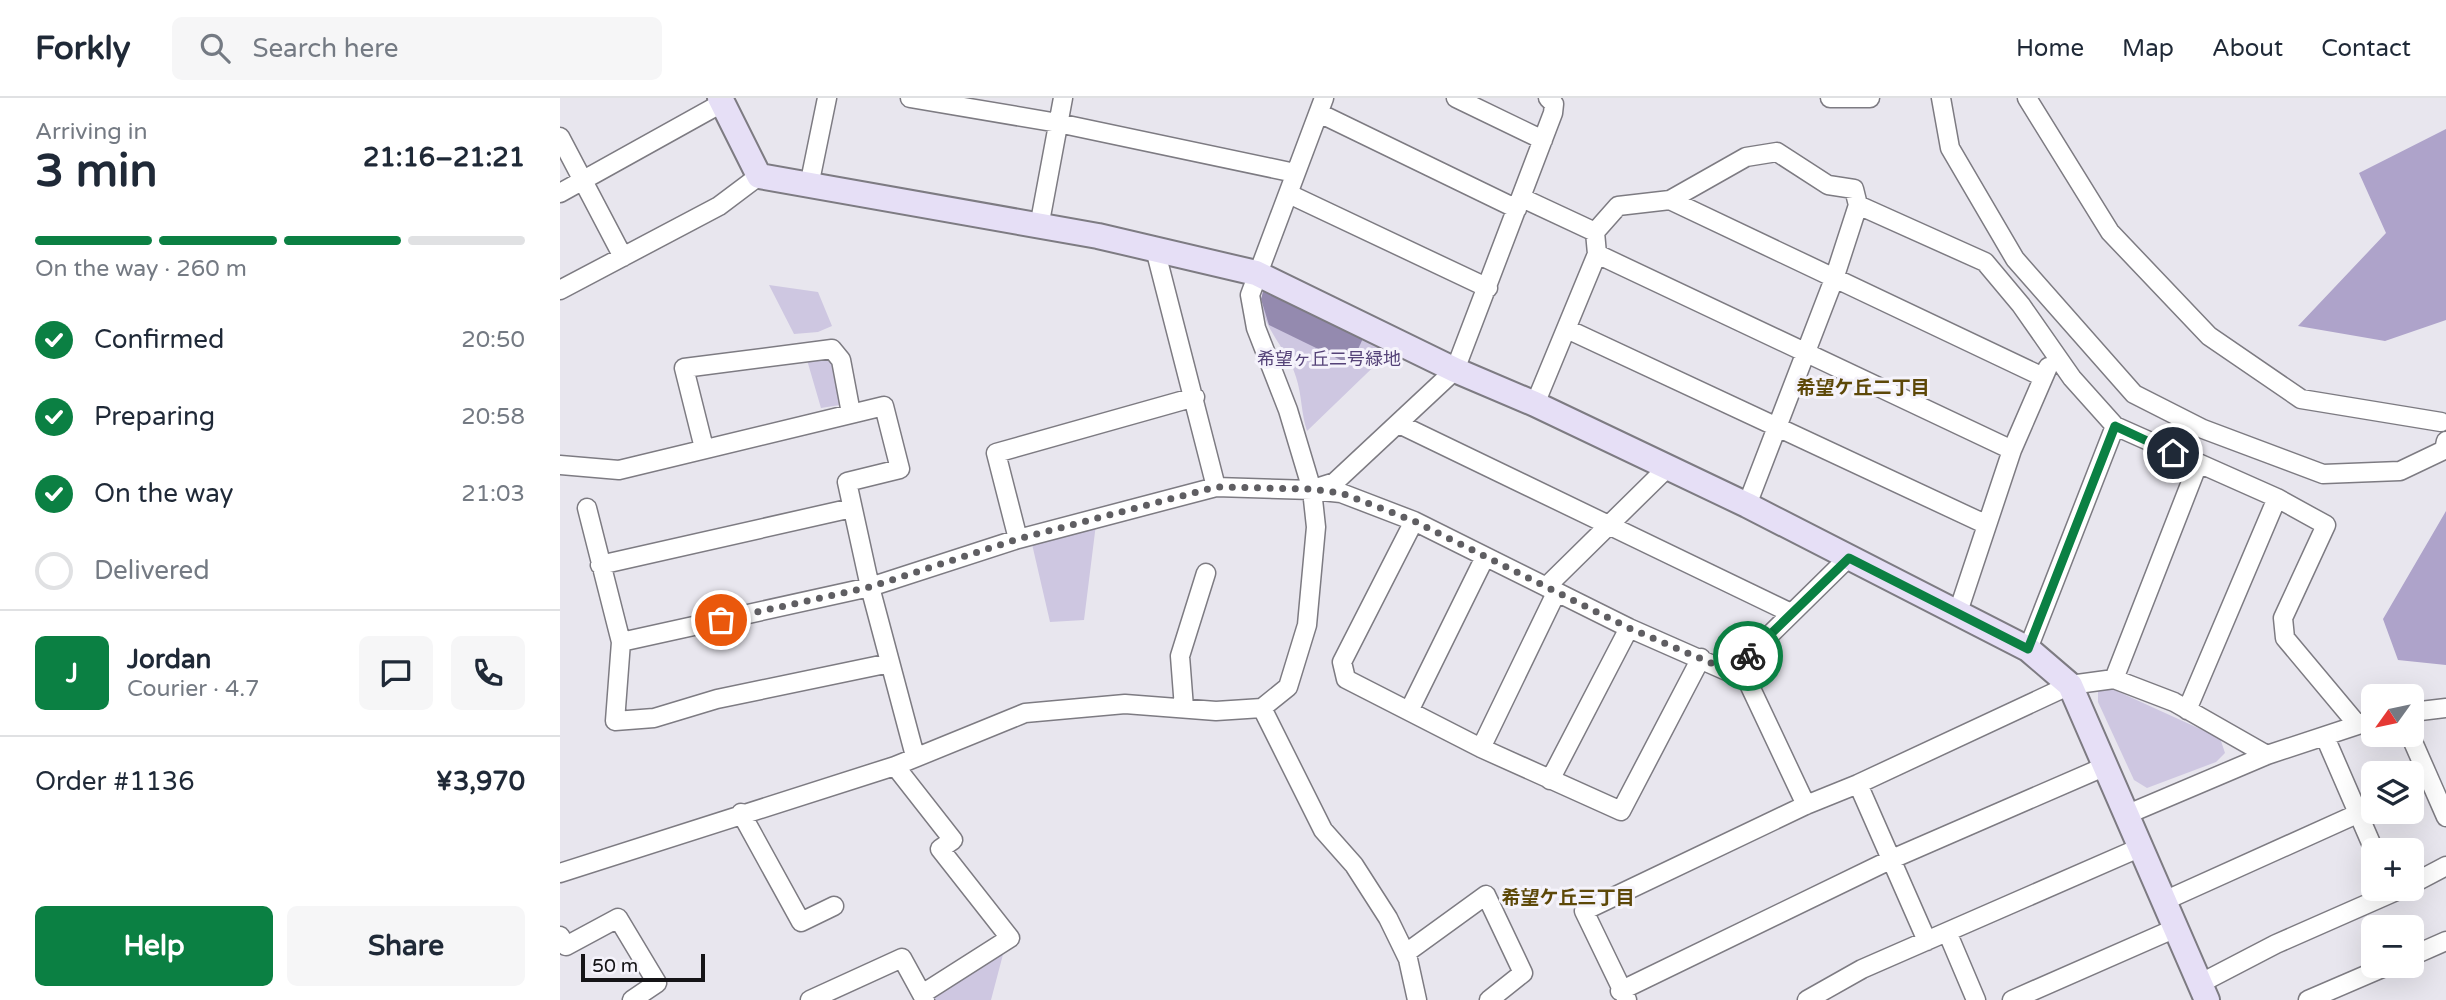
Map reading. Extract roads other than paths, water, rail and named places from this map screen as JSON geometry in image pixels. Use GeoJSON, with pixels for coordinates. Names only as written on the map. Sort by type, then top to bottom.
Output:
{"type":"FeatureCollection","features":[{"type":"Feature","properties":{"kind":"street"},"geometry":{"type":"LineString","coordinates":[[809,186],[827,98]]}},
{"type":"Feature","properties":{"kind":"street"},"geometry":{"type":"LineString","coordinates":[[910,98],[1058,123],[1295,173]]}},
{"type":"Feature","properties":{"kind":"street"},"geometry":{"type":"LineString","coordinates":[[1039,227],[1063,98]]}},
{"type":"Feature","properties":{"kind":"street"},"geometry":{"type":"LineString","coordinates":[[1455,98],[1543,140]]}},
{"type":"Feature","properties":{"kind":"street"},"geometry":{"type":"LineString","coordinates":[[1312,489],[1335,482],[1455,370],[1543,140],[1554,104],[1548,98]]}},
{"type":"Feature","properties":{"kind":"street"},"geometry":{"type":"LineString","coordinates":[[1830,98],[1870,98]]}},
{"type":"Feature","properties":{"kind":"street"},"geometry":{"type":"LineString","coordinates":[[1941,98],[1950,148],[2015,259],[2134,394],[2203,429],[2323,474],[2400,471],[2444,450],[2446,441]]}},
{"type":"Feature","properties":{"kind":"street"},"geometry":{"type":"LineString","coordinates":[[2027,98],[2110,232],[2209,335],[2301,398],[2444,425]]}},
{"type":"Feature","properties":{"kind":"street"},"geometry":{"type":"LineString","coordinates":[[560,193],[721,100],[759,176]]}},
{"type":"Feature","properties":{"kind":"street"},"geometry":{"type":"LineString","coordinates":[[560,873],[895,766],[1025,713],[1125,704],[1216,711],[1262,708],[1289,687],[1307,625],[1316,527],[1312,489],[1288,410],[1256,328],[1250,295],[1256,273],[1321,106],[1520,203],[1595,232]]}},
{"type":"Feature","properties":{"kind":"street"},"geometry":{"type":"LineString","coordinates":[[560,137],[623,257]]}},
{"type":"Feature","properties":{"kind":"street"},"geometry":{"type":"LineString","coordinates":[[1535,404],[1597,254],[1595,232],[1618,206],[1670,200],[1746,157],[1773,151],[1828,185],[1854,189],[1858,205],[1834,279],[1747,505]]}},
{"type":"Feature","properties":{"kind":"street"},"geometry":{"type":"LineString","coordinates":[[560,290],[719,206],[759,176],[1155,249],[1256,273],[1455,370],[1535,404],[1747,505],[2028,649],[2070,685],[2204,992],[2276,944],[2372,901]]}},
{"type":"Feature","properties":{"kind":"street"},"geometry":{"type":"LineString","coordinates":[[1289,194],[1488,288]]}},
{"type":"Feature","properties":{"kind":"street"},"geometry":{"type":"LineString","coordinates":[[1670,200],[2043,377]]}},
{"type":"Feature","properties":{"kind":"street"},"geometry":{"type":"LineString","coordinates":[[1858,205],[1985,262],[2055,355],[2115,426],[2277,498],[2326,526],[2283,618],[2285,638],[2361,718]]}},
{"type":"Feature","properties":{"kind":"street"},"geometry":{"type":"LineString","coordinates":[[1155,249],[1216,487]]}},
{"type":"Feature","properties":{"kind":"street"},"geometry":{"type":"LineString","coordinates":[[1597,254],[2012,450]]}},
{"type":"Feature","properties":{"kind":"street"},"geometry":{"type":"LineString","coordinates":[[1567,330],[1985,524]]}},
{"type":"Feature","properties":{"kind":"street"},"geometry":{"type":"LineString","coordinates":[[705,448],[684,368],[832,349],[841,360],[851,413]]}},
{"type":"Feature","properties":{"kind":"street"},"geometry":{"type":"LineString","coordinates":[[1958,612],[1985,524],[2012,450],[2055,355]]}},
{"type":"Feature","properties":{"kind":"street"},"geometry":{"type":"LineString","coordinates":[[1018,539],[996,453],[1195,397]]}},
{"type":"Feature","properties":{"kind":"street"},"geometry":{"type":"LineString","coordinates":[[560,465],[619,470],[884,406],[900,469],[847,482],[870,587],[915,756]]}},
{"type":"Feature","properties":{"kind":"street"},"geometry":{"type":"LineString","coordinates":[[1399,424],[1791,613]]}},
{"type":"Feature","properties":{"kind":"street"},"geometry":{"type":"LineString","coordinates":[[2028,649],[2115,426]]}},
{"type":"Feature","properties":{"kind":"street"},"geometry":{"type":"LineString","coordinates":[[2114,679],[2198,464]]}},
{"type":"Feature","properties":{"kind":"street"},"geometry":{"type":"LineString","coordinates":[[1481,748],[1551,590],[1607,524],[1668,467]]}},
{"type":"Feature","properties":{"kind":"street"},"geometry":{"type":"LineString","coordinates":[[621,642],[870,587],[1018,539],[1216,487],[1312,489],[1349,495],[1414,521],[1485,559],[1629,628],[1747,680],[1806,805]]}},
{"type":"Feature","properties":{"kind":"street"},"geometry":{"type":"LineString","coordinates":[[2187,710],[2277,498]]}},
{"type":"Feature","properties":{"kind":"street"},"geometry":{"type":"LineString","coordinates":[[587,508],[621,642],[615,720],[654,718],[717,699],[890,663]]}},
{"type":"Feature","properties":{"kind":"street"},"geometry":{"type":"LineString","coordinates":[[600,565],[852,508]]}},
{"type":"Feature","properties":{"kind":"street"},"geometry":{"type":"LineString","coordinates":[[1414,521],[1342,662],[1346,678],[1481,748],[1621,811],[1702,658]]}},
{"type":"Feature","properties":{"kind":"street"},"geometry":{"type":"LineString","coordinates":[[1732,672],[1849,558]]}},
{"type":"Feature","properties":{"kind":"street"},"geometry":{"type":"LineString","coordinates":[[1409,711],[1485,559]]}},
{"type":"Feature","properties":{"kind":"street"},"geometry":{"type":"LineString","coordinates":[[1184,708],[1180,656],[1206,573]]}},
{"type":"Feature","properties":{"kind":"street"},"geometry":{"type":"LineString","coordinates":[[1550,780],[1629,628]]}},
{"type":"Feature","properties":{"kind":"street"},"geometry":{"type":"LineString","coordinates":[[2106,766],[1892,859],[1624,995],[1584,911],[1806,805],[1858,784],[2070,685],[2114,679],[2187,710],[2267,755]]}},
{"type":"Feature","properties":{"kind":"street"},"geometry":{"type":"LineString","coordinates":[[1262,708],[1323,830],[1354,865],[1388,918],[1406,953],[1417,1000]]}},
{"type":"Feature","properties":{"kind":"street"},"geometry":{"type":"LineString","coordinates":[[2424,711],[2446,708]]}},
{"type":"Feature","properties":{"kind":"street"},"geometry":{"type":"LineString","coordinates":[[2128,814],[2267,755],[2361,724]]}},
{"type":"Feature","properties":{"kind":"street"},"geometry":{"type":"LineString","coordinates":[[2325,737],[2368,838]]}},
{"type":"Feature","properties":{"kind":"street"},"geometry":{"type":"LineString","coordinates":[[2415,747],[2446,817]]}},
{"type":"Feature","properties":{"kind":"street"},"geometry":{"type":"LineString","coordinates":[[819,998],[902,958],[923,997],[1010,938],[940,849],[953,840],[895,766]]}},
{"type":"Feature","properties":{"kind":"street"},"geometry":{"type":"LineString","coordinates":[[1858,784],[1927,941]]}},
{"type":"Feature","properties":{"kind":"street"},"geometry":{"type":"LineString","coordinates":[[741,813],[801,922],[834,906]]}},
{"type":"Feature","properties":{"kind":"street"},"geometry":{"type":"LineString","coordinates":[[2164,901],[2357,814]]}},
{"type":"Feature","properties":{"kind":"street"},"geometry":{"type":"LineString","coordinates":[[1807,1000],[1862,969],[1948,934],[2139,848]]}},
{"type":"Feature","properties":{"kind":"street"},"geometry":{"type":"LineString","coordinates":[[2424,878],[2446,866]]}},
{"type":"Feature","properties":{"kind":"street"},"geometry":{"type":"LineString","coordinates":[[1406,953],[1486,895],[1523,973],[1497,998]]}},
{"type":"Feature","properties":{"kind":"street"},"geometry":{"type":"LineString","coordinates":[[560,936],[566,946],[618,918],[657,983],[632,1000]]}},
{"type":"Feature","properties":{"kind":"street"},"geometry":{"type":"LineString","coordinates":[[2012,1000],[2176,928]]}},
{"type":"Feature","properties":{"kind":"street"},"geometry":{"type":"LineString","coordinates":[[1948,934],[1976,1000]]}},
{"type":"Feature","properties":{"kind":"street"},"geometry":{"type":"LineString","coordinates":[[2424,951],[2446,941]]}},
{"type":"Feature","properties":{"kind":"street"},"geometry":{"type":"LineString","coordinates":[[2309,1000],[2361,978]]}},
{"type":"Feature","properties":{"kind":"district","name":"希望ケ丘二丁目"},"geometry":{"type":"Point","coordinates":[1863,388]}},
{"type":"Feature","properties":{"kind":"district","name":"希望ケ丘三丁目"},"geometry":{"type":"Point","coordinates":[1568,898]}},
{"type":"Feature","properties":{"kind":"park label","name":"希望ヶ丘二号緑地"},"geometry":{"type":"Point","coordinates":[1329,359]}}]}
